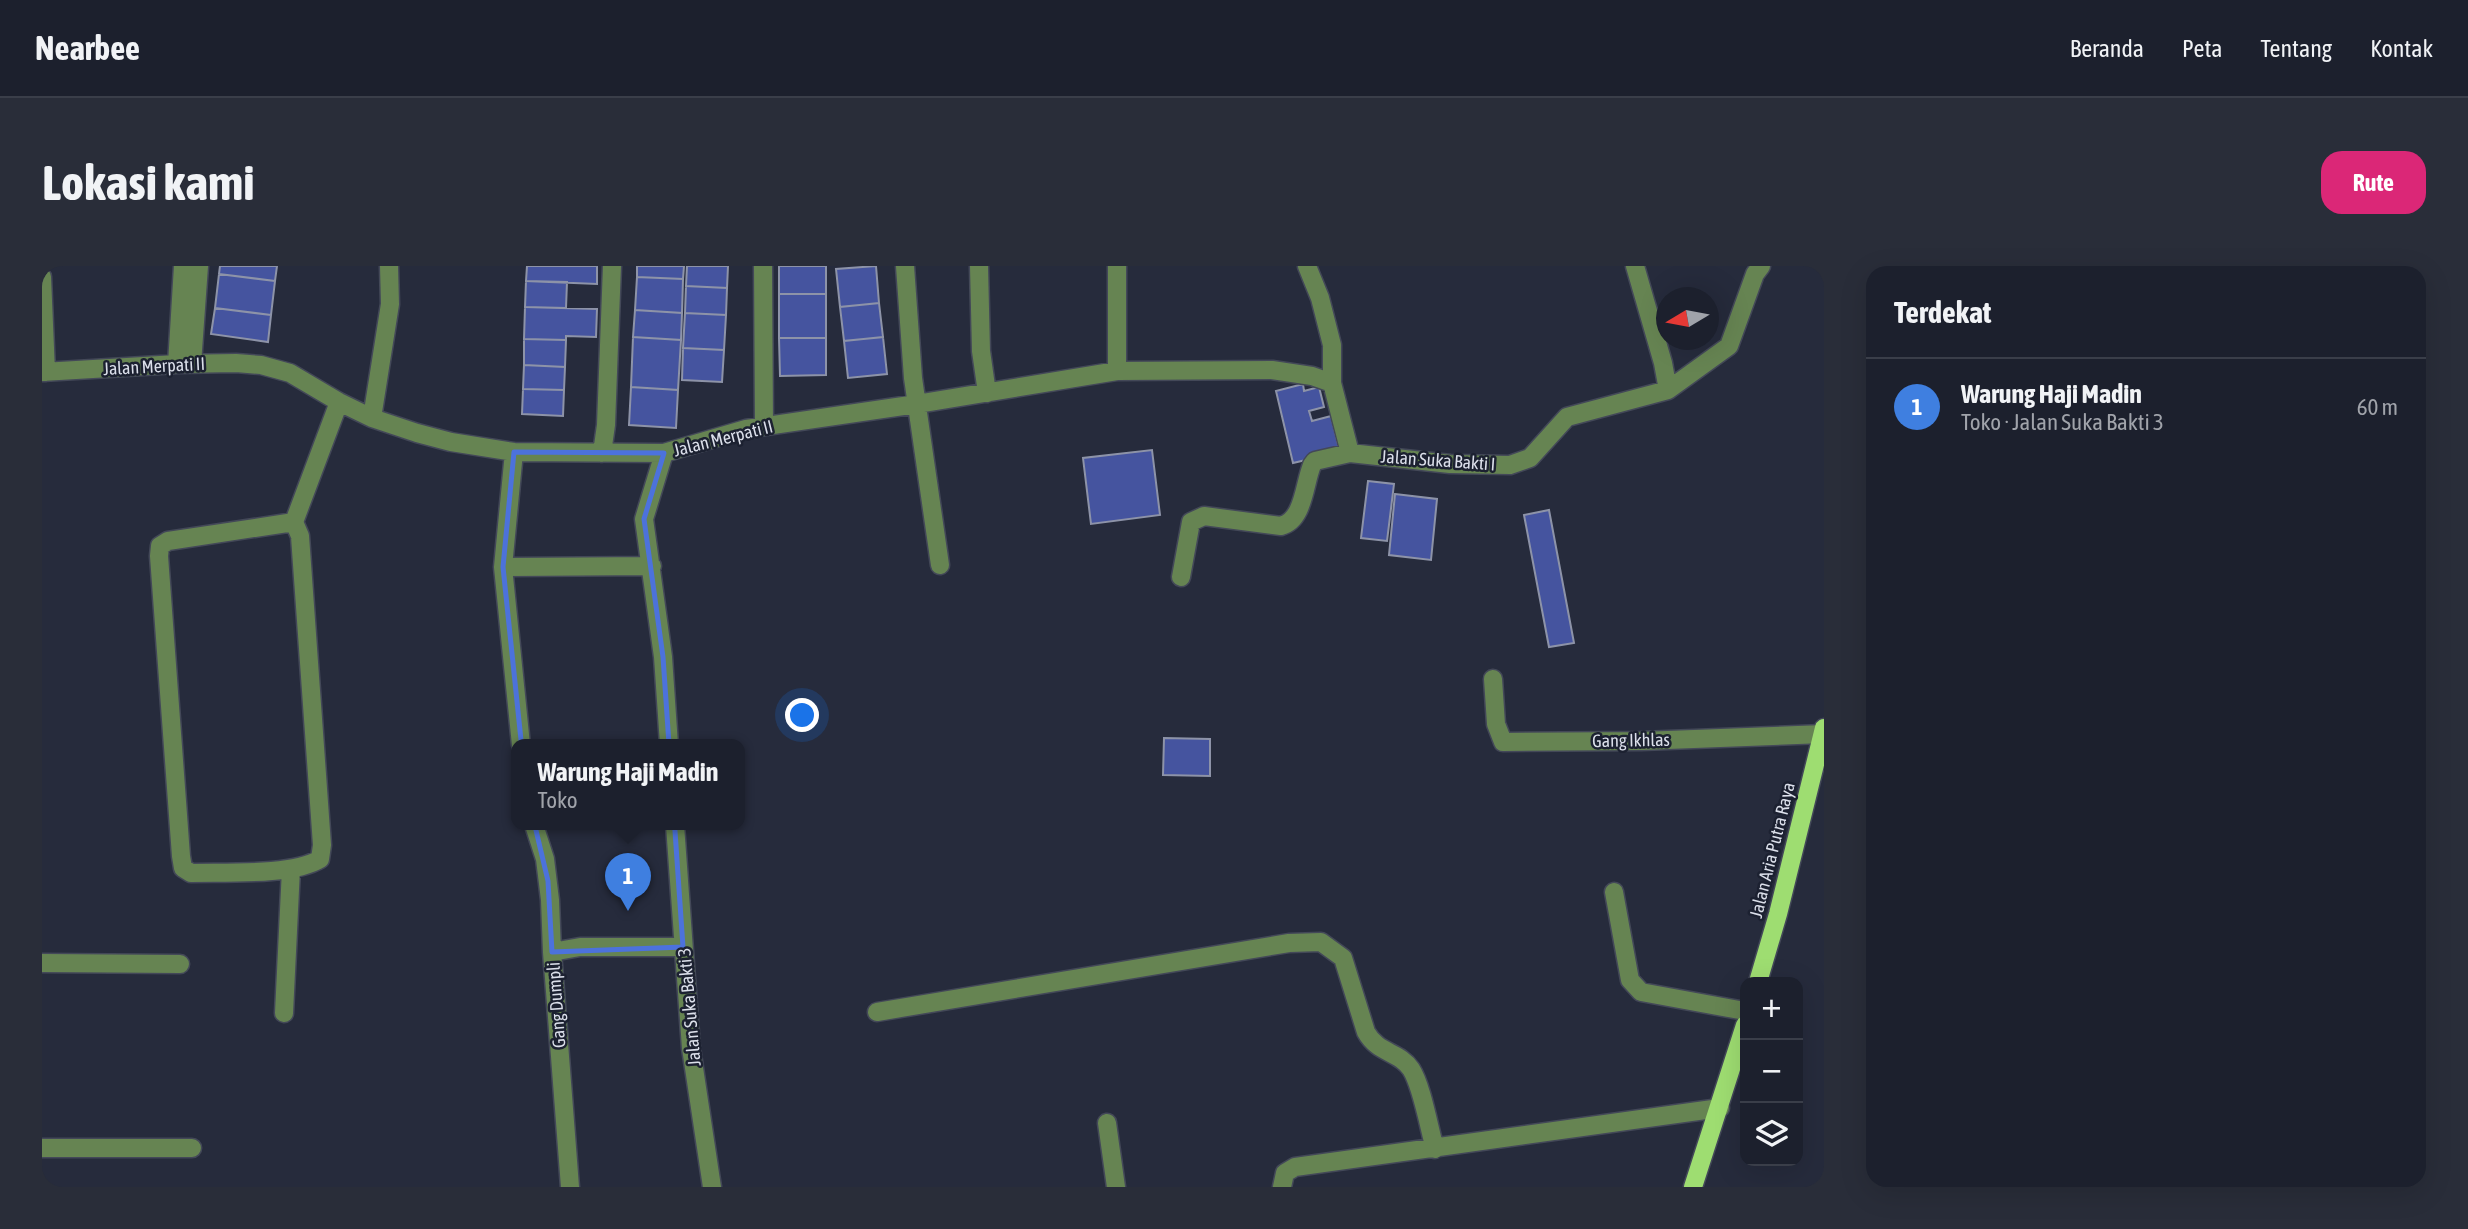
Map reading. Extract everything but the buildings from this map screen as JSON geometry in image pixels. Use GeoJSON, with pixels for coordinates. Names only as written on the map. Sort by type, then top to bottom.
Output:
{"type":"FeatureCollection","features":[{"type":"Feature","properties":{"kind":"main road","name":"Jalan Aria Putra Raya"},"geometry":{"type":"LineString","coordinates":[[1759,977],[1778,914],[1823,732]]}},
{"type":"Feature","properties":{"kind":"main road"},"geometry":{"type":"LineString","coordinates":[[1693,1187],[1740,1040]]}},
{"type":"Feature","properties":{"kind":"street"},"geometry":{"type":"LineString","coordinates":[[183,266],[184,364]]}},
{"type":"Feature","properties":{"kind":"street"},"geometry":{"type":"LineString","coordinates":[[184,364],[199,266]]}},
{"type":"Feature","properties":{"kind":"street"},"geometry":{"type":"LineString","coordinates":[[372,418],[390,304],[389,266]]}},
{"type":"Feature","properties":{"kind":"street"},"geometry":{"type":"LineString","coordinates":[[602,453],[606,425],[612,266]]}},
{"type":"Feature","properties":{"kind":"street"},"geometry":{"type":"LineString","coordinates":[[763,266],[764,426]]}},
{"type":"Feature","properties":{"kind":"street"},"geometry":{"type":"LineString","coordinates":[[905,266],[916,404],[940,565]]}},
{"type":"Feature","properties":{"kind":"street"},"geometry":{"type":"LineString","coordinates":[[979,266],[981,351],[987,393]]}},
{"type":"Feature","properties":{"kind":"street"},"geometry":{"type":"LineString","coordinates":[[1116,266],[1118,371]]}},
{"type":"Feature","properties":{"kind":"street"},"geometry":{"type":"LineString","coordinates":[[1307,266],[1320,298],[1332,345],[1332,383],[1350,453]]}},
{"type":"Feature","properties":{"kind":"street"},"geometry":{"type":"LineString","coordinates":[[1635,266],[1663,363],[1668,390]]}},
{"type":"Feature","properties":{"kind":"street","name":"Jalan Suka Bakti I"},"geometry":{"type":"LineString","coordinates":[[1181,578],[1191,522],[1204,516],[1281,526],[1290,524],[1296,516],[1311,465],[1315,461],[1350,453],[1450,464],[1510,465],[1530,458],[1567,417],[1668,390],[1729,346],[1755,274],[1761,266]]}},
{"type":"Feature","properties":{"kind":"street"},"geometry":{"type":"LineString","coordinates":[[42,276],[44,372]]}},
{"type":"Feature","properties":{"kind":"street","name":"Jalan Merpati II"},"geometry":{"type":"LineString","coordinates":[[44,372],[184,364],[261,365],[290,373],[372,418],[428,436],[514,452],[602,453],[664,453],[718,436],[764,426],[1118,371],[1272,370],[1312,376],[1332,383]]}},
{"type":"Feature","properties":{"kind":"street"},"geometry":{"type":"LineString","coordinates":[[294,522],[168,541],[160,546],[183,869],[191,873],[291,869],[309,866],[320,859],[322,845],[300,536],[294,522],[339,402]]}},
{"type":"Feature","properties":{"kind":"street"},"geometry":{"type":"LineString","coordinates":[[514,452],[503,567],[520,739]]}},
{"type":"Feature","properties":{"kind":"street"},"geometry":{"type":"LineString","coordinates":[[664,453],[644,519],[663,657],[669,739]]}},
{"type":"Feature","properties":{"kind":"street"},"geometry":{"type":"LineString","coordinates":[[503,567],[652,566]]}},
{"type":"Feature","properties":{"kind":"street","name":"Gang Ikhlas"},"geometry":{"type":"LineString","coordinates":[[1493,679],[1496,724],[1503,741],[1641,741],[1823,732]]}},
{"type":"Feature","properties":{"kind":"street","name":"Gang Dumpli"},"geometry":{"type":"LineString","coordinates":[[536,830],[545,859],[550,900],[570,1187]]}},
{"type":"Feature","properties":{"kind":"street","name":"Jalan Suka Bakti 3"},"geometry":{"type":"LineString","coordinates":[[675,830],[691,1048],[712,1187]]}},
{"type":"Feature","properties":{"kind":"street"},"geometry":{"type":"LineString","coordinates":[[284,1013],[291,869]]}},
{"type":"Feature","properties":{"kind":"street"},"geometry":{"type":"LineString","coordinates":[[1614,892],[1630,980],[1641,992],[1740,1010]]}},
{"type":"Feature","properties":{"kind":"street"},"geometry":{"type":"LineString","coordinates":[[877,1012],[1289,943],[1321,942],[1343,958],[1371,1042],[1400,1058],[1411,1069],[1435,1149]]}},
{"type":"Feature","properties":{"kind":"street"},"geometry":{"type":"LineString","coordinates":[[552,952],[580,947],[683,947]]}},
{"type":"Feature","properties":{"kind":"street"},"geometry":{"type":"LineString","coordinates":[[42,963],[180,964]]}},
{"type":"Feature","properties":{"kind":"street"},"geometry":{"type":"LineString","coordinates":[[1282,1187],[1285,1173],[1295,1167],[1720,1108]]}},
{"type":"Feature","properties":{"kind":"street"},"geometry":{"type":"LineString","coordinates":[[1107,1123],[1116,1187]]}},
{"type":"Feature","properties":{"kind":"street"},"geometry":{"type":"LineString","coordinates":[[42,1147],[192,1148]]}},
{"type":"Feature","properties":{"kind":"highlighted area"},"geometry":{"type":"Polygon","coordinates":[[[514,452],[664,453],[644,519],[663,657],[683,947],[552,952],[548,881],[526,788],[503,567],[514,452]]]}},
{"type":"Feature","properties":{"kind":"place","name":"Warung Haji Madin"},"geometry":{"type":"Point","coordinates":[628,911]}}]}
